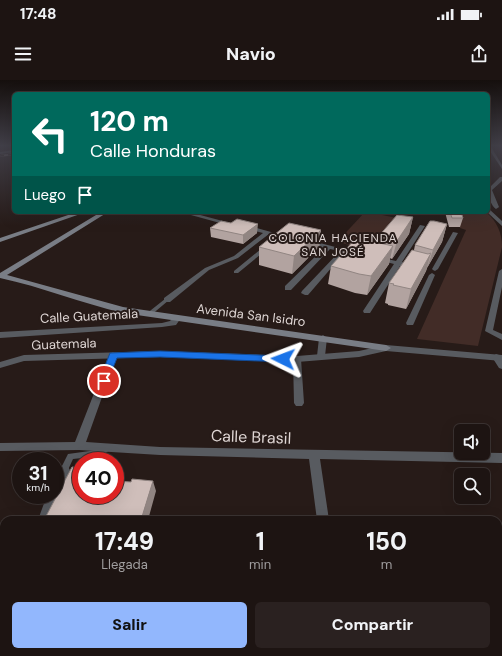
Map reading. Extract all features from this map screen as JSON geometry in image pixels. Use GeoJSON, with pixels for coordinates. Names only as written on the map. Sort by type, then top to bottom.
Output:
{"type":"FeatureCollection","features":[{"type":"Feature","properties":{"kind":"main road"},"geometry":{"type":"LineString","coordinates":[[0,240],[77,214]]}},
{"type":"Feature","properties":{"kind":"main road"},"geometry":{"type":"LineString","coordinates":[[0,276],[102,214]]}},
{"type":"Feature","properties":{"kind":"main road","name":"Avenida San Isidro"},"geometry":{"type":"LineString","coordinates":[[0,276],[26,282],[106,307],[148,315],[323,338],[386,348]]}},
{"type":"Feature","properties":{"kind":"street"},"geometry":{"type":"LineString","coordinates":[[496,207],[490,190],[502,178]]}},
{"type":"Feature","properties":{"kind":"street"},"geometry":{"type":"LineString","coordinates":[[490,212],[502,224]]}},
{"type":"Feature","properties":{"kind":"street"},"geometry":{"type":"LineString","coordinates":[[192,214],[365,256]]}},
{"type":"Feature","properties":{"kind":"street"},"geometry":{"type":"LineString","coordinates":[[367,311],[422,226]]}},
{"type":"Feature","properties":{"kind":"street"},"geometry":{"type":"LineString","coordinates":[[148,315],[208,269],[236,257],[268,232]]}},
{"type":"Feature","properties":{"kind":"street"},"geometry":{"type":"LineString","coordinates":[[410,323],[429,271],[455,233]]}},
{"type":"Feature","properties":{"kind":"street"},"geometry":{"type":"LineString","coordinates":[[236,272],[280,235]]}},
{"type":"Feature","properties":{"kind":"street"},"geometry":{"type":"LineString","coordinates":[[288,288],[328,247]]}},
{"type":"Feature","properties":{"kind":"street"},"geometry":{"type":"LineString","coordinates":[[305,293],[344,250]]}},
{"type":"Feature","properties":{"kind":"street"},"geometry":{"type":"LineString","coordinates":[[372,257],[429,271]]}},
{"type":"Feature","properties":{"kind":"street"},"geometry":{"type":"LineString","coordinates":[[502,271],[489,331],[502,337]]}},
{"type":"Feature","properties":{"kind":"street","name":"Calle Guatemala"},"geometry":{"type":"LineString","coordinates":[[0,335],[162,325],[173,323],[177,318]]}},
{"type":"Feature","properties":{"kind":"street"},"geometry":{"type":"LineString","coordinates":[[323,338],[321,356],[359,354],[386,348]]}},
{"type":"Feature","properties":{"kind":"street","name":"Avenida San Isidro"},"geometry":{"type":"LineString","coordinates":[[386,348],[499,358]]}},
{"type":"Feature","properties":{"kind":"street","name":"Guatemala"},"geometry":{"type":"LineString","coordinates":[[0,365],[24,358],[113,355],[160,354],[297,359],[321,356]]}},
{"type":"Feature","properties":{"kind":"street"},"geometry":{"type":"LineString","coordinates":[[79,446],[113,355]]}},
{"type":"Feature","properties":{"kind":"street"},"geometry":{"type":"LineString","coordinates":[[499,358],[502,366]]}},
{"type":"Feature","properties":{"kind":"street"},"geometry":{"type":"LineString","coordinates":[[297,359],[299,403]]}},
{"type":"Feature","properties":{"kind":"street","name":"Calle Brasil"},"geometry":{"type":"LineString","coordinates":[[0,447],[79,446],[314,455],[502,458]]}},
{"type":"Feature","properties":{"kind":"street"},"geometry":{"type":"LineString","coordinates":[[64,470],[71,456],[98,453],[110,447]]}},
{"type":"Feature","properties":{"kind":"street"},"geometry":{"type":"LineString","coordinates":[[314,455],[322,516]]}},
{"type":"Feature","properties":{"kind":"street"},"geometry":{"type":"LineString","coordinates":[[46,516],[50,504]]}},
{"type":"Feature","properties":{"kind":"shaded area"},"geometry":{"type":"Polygon","coordinates":[[[363,214],[378,214],[406,220],[375,251],[337,242],[363,214]]]}},
{"type":"Feature","properties":{"kind":"shaded area"},"geometry":{"type":"Polygon","coordinates":[[[456,214],[488,214],[496,224],[501,237],[502,247],[478,346],[417,339],[466,230],[460,228],[456,214]]]}},
{"type":"Feature","properties":{"kind":"building"},"geometry":{"type":"Polygon","coordinates":[[[451,214],[462,214],[463,218],[452,218],[451,214]]]}},
{"type":"Feature","properties":{"kind":"building"},"geometry":{"type":"Polygon","coordinates":[[[397,215],[413,217],[397,241],[378,237],[397,215]]]}},
{"type":"Feature","properties":{"kind":"building"},"geometry":{"type":"Polygon","coordinates":[[[237,219],[258,224],[243,235],[210,228],[221,221],[231,223],[237,219]]]}},
{"type":"Feature","properties":{"kind":"building"},"geometry":{"type":"Polygon","coordinates":[[[430,221],[447,224],[433,250],[415,245],[430,221]]]}},
{"type":"Feature","properties":{"kind":"building"},"geometry":{"type":"Polygon","coordinates":[[[289,223],[321,230],[294,256],[259,247],[289,223]]]}},
{"type":"Feature","properties":{"kind":"building"},"geometry":{"type":"Polygon","coordinates":[[[356,238],[393,246],[371,276],[331,266],[356,238]]]}},
{"type":"Feature","properties":{"kind":"building"},"geometry":{"type":"Polygon","coordinates":[[[412,250],[428,254],[431,253],[411,289],[389,283],[412,250]]]}},
{"type":"Feature","properties":{"kind":"building"},"geometry":{"type":"Polygon","coordinates":[[[72,467],[72,504],[124,504],[124,482],[131,482],[132,479],[153,481],[142,516],[46,516],[52,504],[64,504],[64,482],[72,467]]]}},
{"type":"Feature","properties":{"kind":"district","name":"COLONIA HACIENDA SAN JOSÉ"},"geometry":{"type":"Point","coordinates":[333,245]}},
{"type":"Feature","properties":{"kind":"route"},"geometry":{"type":"LineString","coordinates":[[104,381],[113,355],[160,354],[283,359]]}}]}
